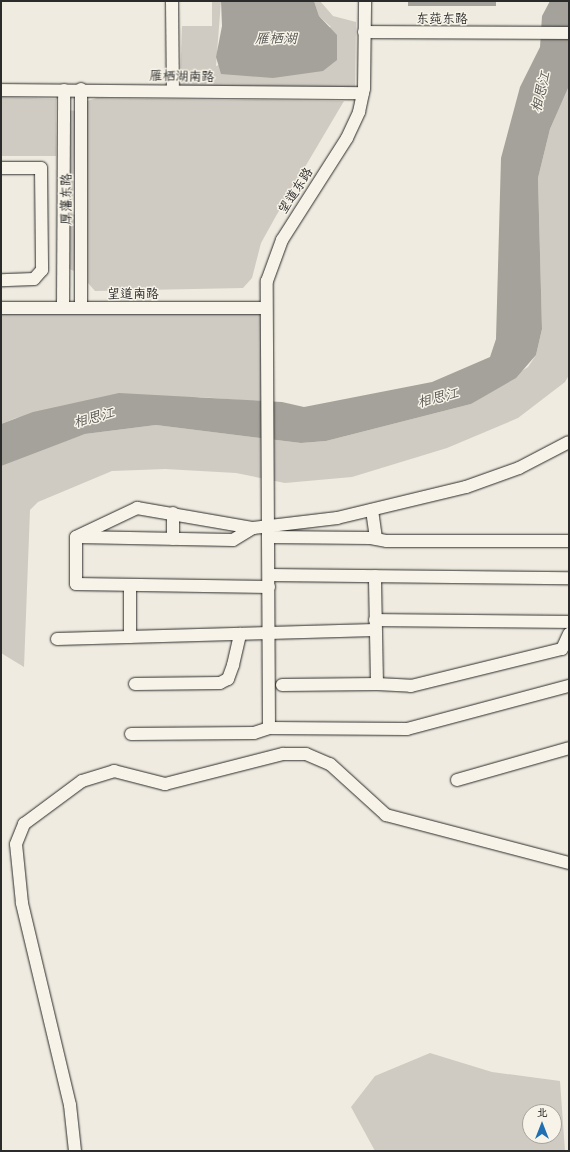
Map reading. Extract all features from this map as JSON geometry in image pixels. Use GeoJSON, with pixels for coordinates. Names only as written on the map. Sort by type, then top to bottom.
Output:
{"type":"FeatureCollection","features":[{"type":"Feature","properties":{"kind":"street"},"geometry":{"type":"LineString","coordinates":[[172,1],[173,91]]}},
{"type":"Feature","properties":{"kind":"street","name":"望道东路"},"geometry":{"type":"LineString","coordinates":[[269,728],[269,575],[266,402],[267,281],[276,251],[347,138],[363,93],[365,1]]}},
{"type":"Feature","properties":{"kind":"street","name":"东莼东路"},"geometry":{"type":"LineString","coordinates":[[364,32],[569,33]]}},
{"type":"Feature","properties":{"kind":"street","name":"雁栖湖南路"},"geometry":{"type":"LineString","coordinates":[[1,90],[81,89],[363,93]]}},
{"type":"Feature","properties":{"kind":"street","name":"厚藩东路"},"geometry":{"type":"LineString","coordinates":[[81,89],[81,308]]}},
{"type":"Feature","properties":{"kind":"street","name":"厚藩东路"},"geometry":{"type":"LineString","coordinates":[[63,308],[64,90]]}},
{"type":"Feature","properties":{"kind":"street"},"geometry":{"type":"LineString","coordinates":[[1,168],[41,168],[40,275],[34,279],[1,280]]}},
{"type":"Feature","properties":{"kind":"street"},"geometry":{"type":"LineString","coordinates":[[41,207],[64,207]]}},
{"type":"Feature","properties":{"kind":"street","name":"望道南路"},"geometry":{"type":"LineString","coordinates":[[1,308],[266,308]]}},
{"type":"Feature","properties":{"kind":"street"},"geometry":{"type":"LineString","coordinates":[[268,533],[372,510],[486,481],[569,442]]}},
{"type":"Feature","properties":{"kind":"street"},"geometry":{"type":"LineString","coordinates":[[76,537],[130,509],[173,513],[253,528],[268,533],[376,539],[569,540]]}},
{"type":"Feature","properties":{"kind":"street"},"geometry":{"type":"LineString","coordinates":[[372,510],[376,539]]}},
{"type":"Feature","properties":{"kind":"street"},"geometry":{"type":"LineString","coordinates":[[173,513],[173,539]]}},
{"type":"Feature","properties":{"kind":"street"},"geometry":{"type":"LineString","coordinates":[[76,537],[233,540],[253,528]]}},
{"type":"Feature","properties":{"kind":"street"},"geometry":{"type":"LineString","coordinates":[[76,537],[76,584],[269,588]]}},
{"type":"Feature","properties":{"kind":"street"},"geometry":{"type":"LineString","coordinates":[[269,575],[569,578]]}},
{"type":"Feature","properties":{"kind":"street"},"geometry":{"type":"LineString","coordinates":[[375,576],[375,625],[378,684]]}},
{"type":"Feature","properties":{"kind":"street"},"geometry":{"type":"LineString","coordinates":[[130,585],[130,637]]}},
{"type":"Feature","properties":{"kind":"street"},"geometry":{"type":"LineString","coordinates":[[57,640],[268,634],[375,625],[569,622]]}},
{"type":"Feature","properties":{"kind":"street"},"geometry":{"type":"LineString","coordinates":[[135,684],[220,683],[228,679],[233,665],[240,634]]}},
{"type":"Feature","properties":{"kind":"street"},"geometry":{"type":"LineString","coordinates":[[282,685],[378,684],[411,686],[562,649],[569,634]]}},
{"type":"Feature","properties":{"kind":"street"},"geometry":{"type":"LineString","coordinates":[[131,734],[254,733],[269,728],[407,729],[569,686]]}},
{"type":"Feature","properties":{"kind":"street"},"geometry":{"type":"LineString","coordinates":[[457,780],[569,748]]}},
{"type":"Feature","properties":{"kind":"street"},"geometry":{"type":"LineString","coordinates":[[75,1151],[70,1105],[22,903],[16,844],[24,824],[82,781],[114,770],[165,784],[283,754],[306,754],[330,764],[386,815],[569,863]]}},
{"type":"Feature","properties":{"kind":"shaded area"},"geometry":{"type":"Polygon","coordinates":[[[212,1],[221,1],[216,66],[331,27],[319,16],[314,1],[320,1],[333,16],[356,22],[355,90],[180,86],[182,26],[212,26],[212,1]]]}},
{"type":"Feature","properties":{"kind":"shaded area"},"geometry":{"type":"Polygon","coordinates":[[[569,86],[569,375],[565,382],[518,418],[447,448],[352,477],[285,483],[236,473],[165,469],[112,471],[38,502],[30,510],[24,667],[1,653],[1,466],[6,462],[85,434],[156,425],[301,443],[326,441],[471,404],[528,367],[536,355],[542,329],[538,178],[550,129],[569,86]]]}},
{"type":"Feature","properties":{"kind":"shaded area"},"geometry":{"type":"Polygon","coordinates":[[[1,97],[56,99],[56,156],[1,156],[1,97]]]}},
{"type":"Feature","properties":{"kind":"shaded area"},"geometry":{"type":"Polygon","coordinates":[[[97,98],[344,101],[261,243],[252,278],[243,288],[95,291],[88,283],[87,101],[97,98]]]}},
{"type":"Feature","properties":{"kind":"shaded area"},"geometry":{"type":"Polygon","coordinates":[[[69,110],[75,111],[73,196],[68,195],[69,110]]]}},
{"type":"Feature","properties":{"kind":"shaded area"},"geometry":{"type":"Polygon","coordinates":[[[69,215],[76,215],[74,271],[67,268],[69,215]]]}},
{"type":"Feature","properties":{"kind":"shaded area"},"geometry":{"type":"Polygon","coordinates":[[[1,308],[265,308],[266,402],[200,397],[16,418],[1,424],[1,308]]]}},
{"type":"Feature","properties":{"kind":"shaded area"},"geometry":{"type":"Polygon","coordinates":[[[430,1053],[492,1072],[560,1081],[562,1104],[522,1104],[522,1144],[562,1144],[562,1109],[565,1151],[375,1151],[351,1107],[375,1076],[430,1053]]]}},
{"type":"Feature","properties":{"kind":"water","name":"雁栖湖"},"geometry":{"type":"Polygon","coordinates":[[[221,1],[314,1],[319,16],[337,35],[337,60],[323,71],[273,78],[221,74],[216,57],[222,26],[221,1]]]}},
{"type":"Feature","properties":{"kind":"water"},"geometry":{"type":"Polygon","coordinates":[[[408,1],[496,1],[496,6],[408,6],[408,1]]]}},
{"type":"Feature","properties":{"kind":"water","name":"相思江"},"geometry":{"type":"Polygon","coordinates":[[[550,1],[569,1],[569,86],[550,129],[538,178],[542,329],[536,355],[516,378],[471,404],[326,441],[301,443],[156,425],[85,434],[1,466],[1,424],[33,412],[119,393],[282,402],[304,407],[432,382],[490,357],[496,339],[501,158],[520,87],[540,47],[542,16],[550,1]]]}}]}
